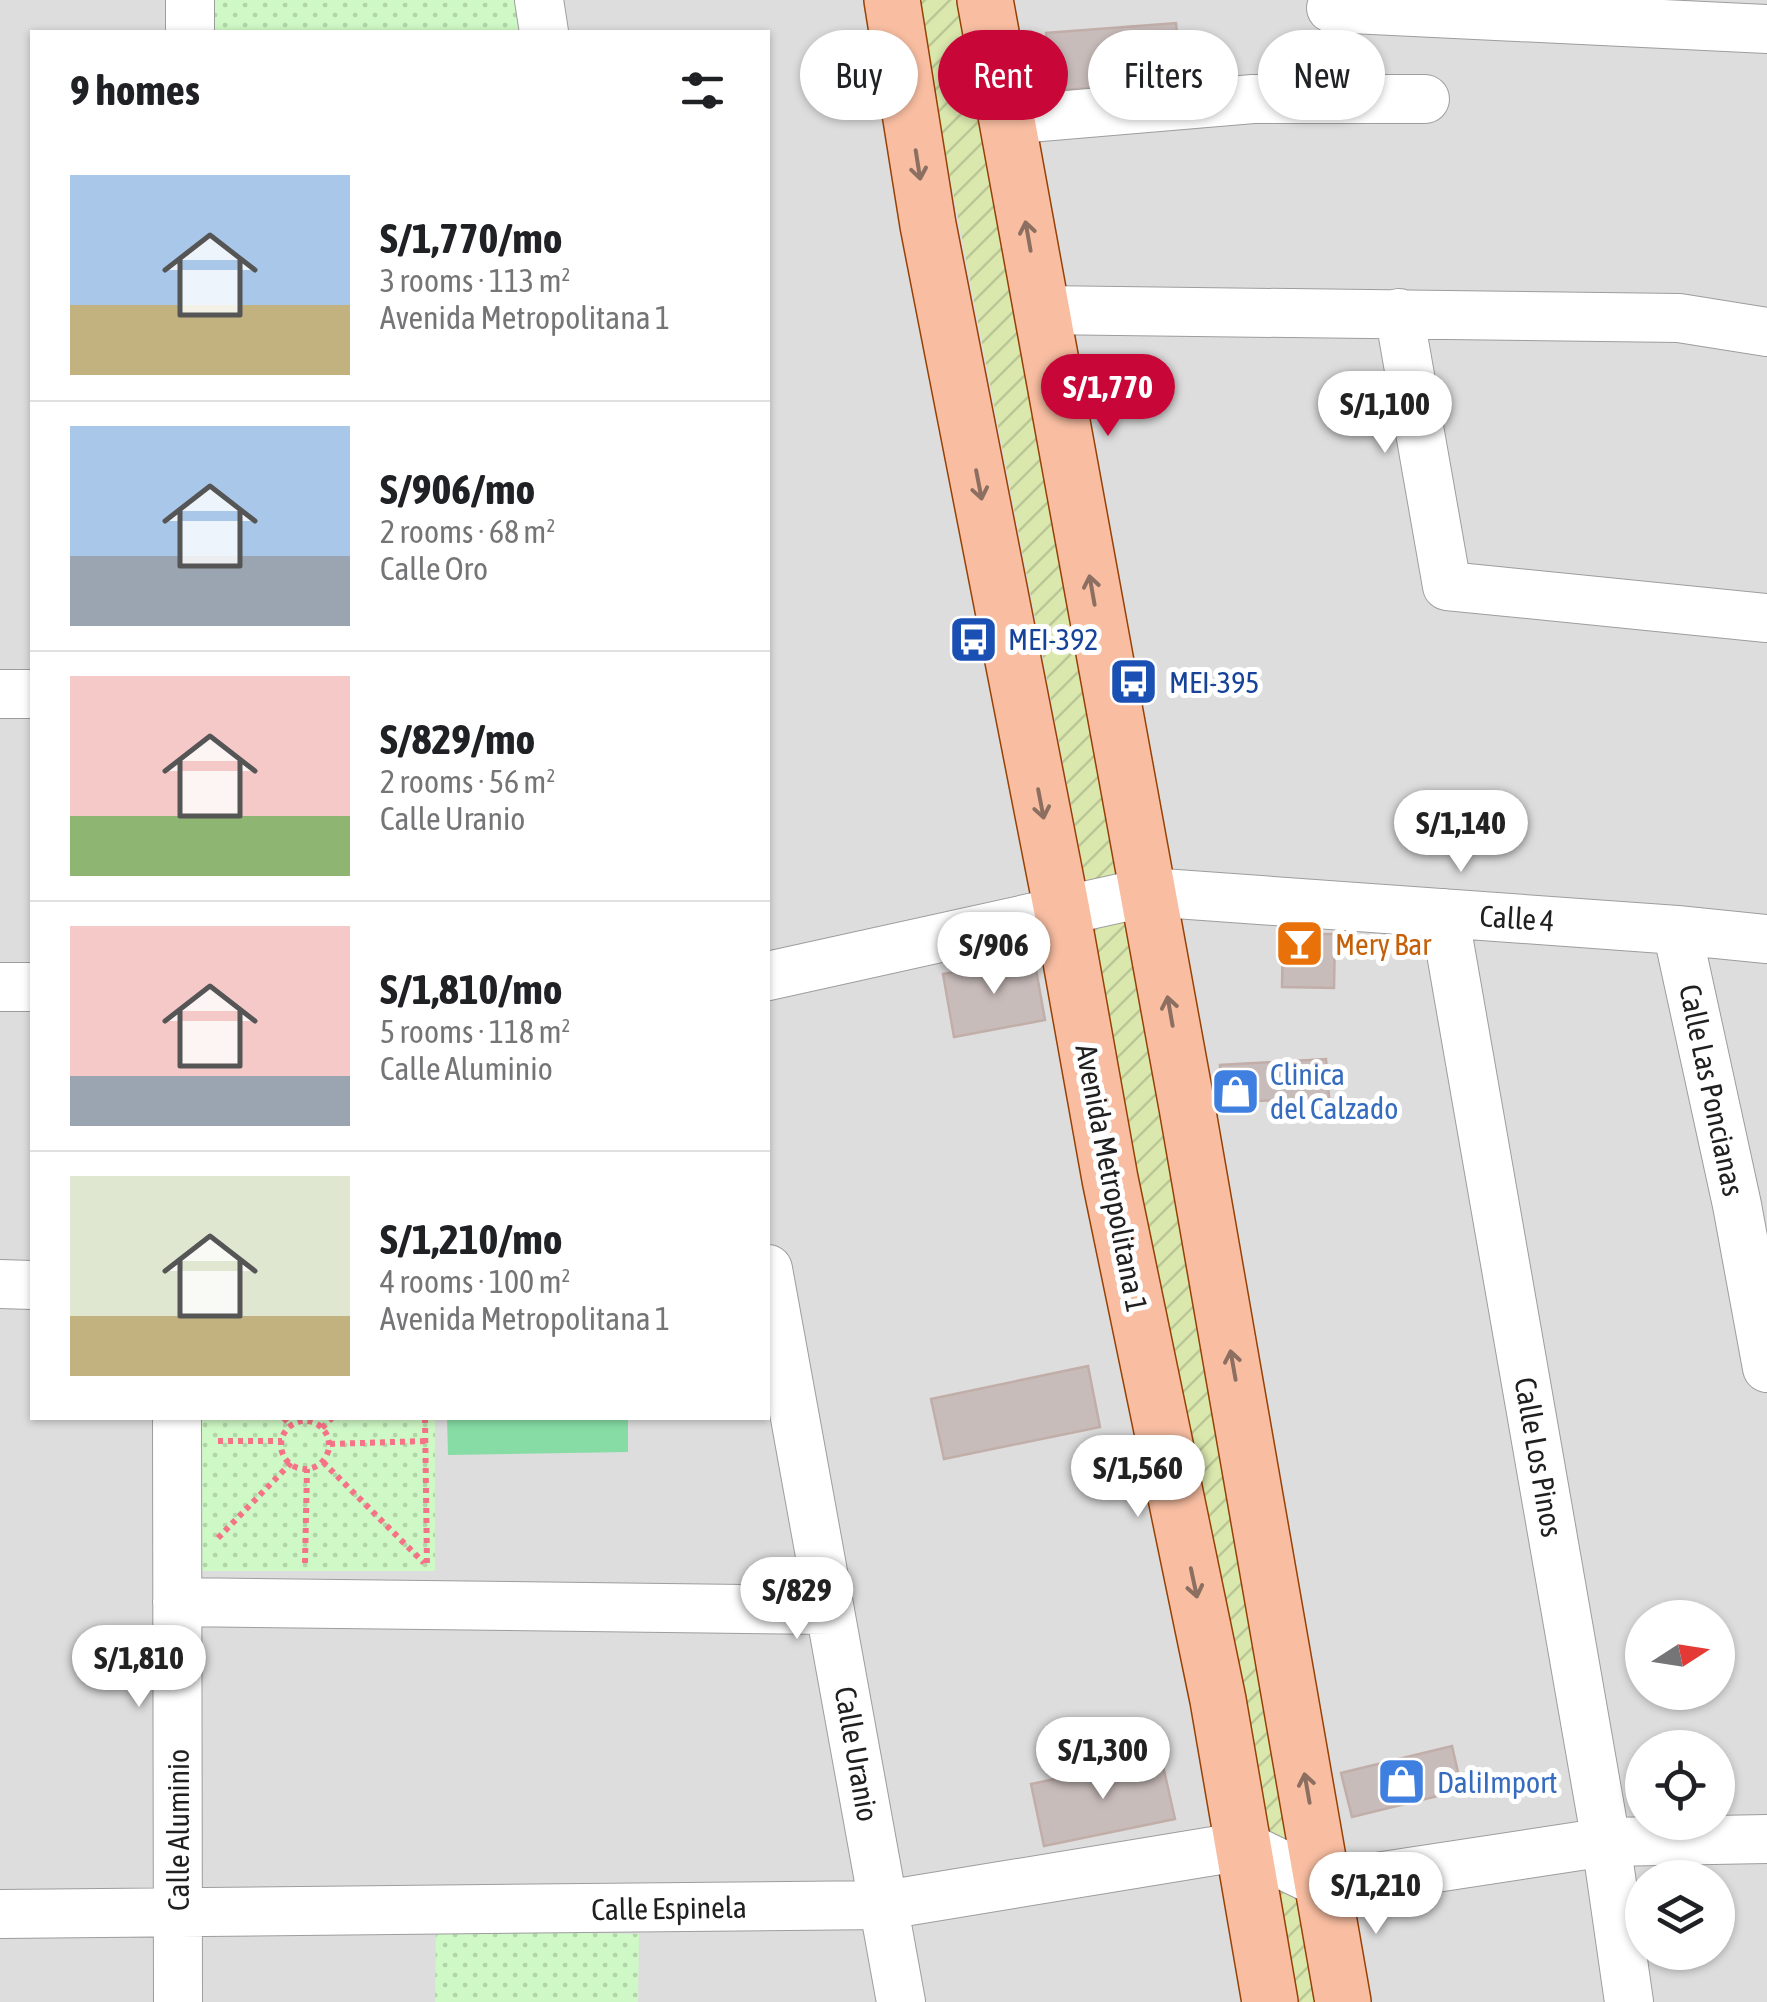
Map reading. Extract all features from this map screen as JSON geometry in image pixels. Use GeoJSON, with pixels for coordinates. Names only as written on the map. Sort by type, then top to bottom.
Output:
{"type":"FeatureCollection","features":[{"type":"Feature","properties":{"kind":"main road","name":"Avenida Metropolitana 1"},"geometry":{"type":"LineString","coordinates":[[892,0],[928,225],[1062,911],[1110,1179],[1218,1700],[1270,2002]]}},
{"type":"Feature","properties":{"kind":"main road"},"geometry":{"type":"LineString","coordinates":[[984,0],[990,30]]}},
{"type":"Feature","properties":{"kind":"main road"},"geometry":{"type":"LineString","coordinates":[[1006,120],[1148,892],[1343,2002]]}},
{"type":"Feature","properties":{"kind":"street"},"geometry":{"type":"LineString","coordinates":[[190,0],[190,30]]}},
{"type":"Feature","properties":{"kind":"street"},"geometry":{"type":"LineString","coordinates":[[538,0],[544,30]]}},
{"type":"Feature","properties":{"kind":"street"},"geometry":{"type":"LineString","coordinates":[[1331,8],[1767,30]]}},
{"type":"Feature","properties":{"kind":"street"},"geometry":{"type":"LineString","coordinates":[[1068,115],[1253,100],[1425,99]]}},
{"type":"Feature","properties":{"kind":"street"},"geometry":{"type":"LineString","coordinates":[[1041,310],[1678,318],[1767,332]]}},
{"type":"Feature","properties":{"kind":"street"},"geometry":{"type":"LineString","coordinates":[[1399,313],[1447,586],[1767,618]]}},
{"type":"Feature","properties":{"kind":"street"},"geometry":{"type":"LineString","coordinates":[[0,694],[30,694]]}},
{"type":"Feature","properties":{"kind":"street","name":"Calle 4"},"geometry":{"type":"LineString","coordinates":[[770,976],[1148,892],[1677,930],[1767,940]]}},
{"type":"Feature","properties":{"kind":"street","name":"Calle Los Pinos"},"geometry":{"type":"LineString","coordinates":[[1444,913],[1606,1842],[1629,2002]]}},
{"type":"Feature","properties":{"kind":"street","name":"Calle Las Poncianas"},"geometry":{"type":"LineString","coordinates":[[1677,930],[1752,1204],[1767,1368]]}},
{"type":"Feature","properties":{"kind":"street"},"geometry":{"type":"LineString","coordinates":[[0,988],[30,988]]}},
{"type":"Feature","properties":{"kind":"street"},"geometry":{"type":"LineString","coordinates":[[0,1284],[30,1285]]}},
{"type":"Feature","properties":{"kind":"street","name":"Calle Uranio"},"geometry":{"type":"LineString","coordinates":[[770,1296],[901,2002]]}},
{"type":"Feature","properties":{"kind":"street","name":"Calle Aluminio"},"geometry":{"type":"LineString","coordinates":[[178,2002],[177,1602],[193,1429]]}},
{"type":"Feature","properties":{"kind":"street"},"geometry":{"type":"LineString","coordinates":[[177,1602],[830,1610]]}},
{"type":"Feature","properties":{"kind":"street"},"geometry":{"type":"LineString","coordinates":[[1244,1846],[1324,1884],[1606,1842],[1767,1839]]}},
{"type":"Feature","properties":{"kind":"street","name":"Calle Espinela"},"geometry":{"type":"LineString","coordinates":[[0,1914],[885,1906],[1244,1846]]}},
{"type":"Feature","properties":{"kind":"path"},"geometry":{"type":"LineString","coordinates":[[286,1420],[291,1426]]}},
{"type":"Feature","properties":{"kind":"path"},"geometry":{"type":"LineString","coordinates":[[304,1420],[287,1428],[282,1450],[296,1467],[307,1469],[323,1462],[330,1444],[322,1428],[310,1420]]}},
{"type":"Feature","properties":{"kind":"path"},"geometry":{"type":"LineString","coordinates":[[322,1428],[330,1420]]}},
{"type":"Feature","properties":{"kind":"path"},"geometry":{"type":"LineString","coordinates":[[425,1420],[427,1566]]}},
{"type":"Feature","properties":{"kind":"path"},"geometry":{"type":"LineString","coordinates":[[193,1429],[282,1441]]}},
{"type":"Feature","properties":{"kind":"path"},"geometry":{"type":"LineString","coordinates":[[330,1444],[425,1441]]}},
{"type":"Feature","properties":{"kind":"path"},"geometry":{"type":"LineString","coordinates":[[323,1462],[427,1566]]}},
{"type":"Feature","properties":{"kind":"path"},"geometry":{"type":"LineString","coordinates":[[217,1539],[291,1463]]}},
{"type":"Feature","properties":{"kind":"path"},"geometry":{"type":"LineString","coordinates":[[305,1565],[307,1469]]}},
{"type":"Feature","properties":{"kind":"path"},"geometry":{"type":"LineString","coordinates":[[410,1566],[427,1566]]}},
{"type":"Feature","properties":{"kind":"shaded area"},"geometry":{"type":"Polygon","coordinates":[[[0,0],[1767,0],[1767,2002],[0,2002],[0,0]]]}},
{"type":"Feature","properties":{"kind":"green space"},"geometry":{"type":"Polygon","coordinates":[[[206,0],[520,0],[526,30],[205,30],[206,0]]]}},
{"type":"Feature","properties":{"kind":"green space"},"geometry":{"type":"Polygon","coordinates":[[[916,0],[969,0],[975,30],[938,30],[938,114],[916,0]]]}},
{"type":"Feature","properties":{"kind":"green space"},"geometry":{"type":"Polygon","coordinates":[[[939,120],[991,120],[1129,872],[1086,882],[939,120]]]}},
{"type":"Feature","properties":{"kind":"green space"},"geometry":{"type":"Polygon","coordinates":[[[1134,917],[1297,1846],[1262,1828],[1089,929],[1134,917]]]}},
{"type":"Feature","properties":{"kind":"green space"},"geometry":{"type":"Polygon","coordinates":[[[189,1420],[435,1420],[435,1571],[189,1571],[189,1420]]]}},
{"type":"Feature","properties":{"kind":"green space"},"geometry":{"type":"Polygon","coordinates":[[[447,1420],[628,1420],[628,1452],[448,1455],[447,1420]]]}},
{"type":"Feature","properties":{"kind":"green space"},"geometry":{"type":"Polygon","coordinates":[[[1267,1882],[1311,1898],[1326,2002],[1285,2002],[1267,1882]]]}},
{"type":"Feature","properties":{"kind":"green space"},"geometry":{"type":"Polygon","coordinates":[[[436,1930],[639,1934],[638,2002],[435,2002],[436,1930]]]}},
{"type":"Feature","properties":{"kind":"building"},"geometry":{"type":"Polygon","coordinates":[[[1176,23],[1177,30],[1088,30],[1088,88],[1068,90],[1068,31],[1176,23]]]}},
{"type":"Feature","properties":{"kind":"building"},"geometry":{"type":"Polygon","coordinates":[[[1283,934],[1335,934],[1334,988],[1282,987],[1283,934]]]}},
{"type":"Feature","properties":{"kind":"building"},"geometry":{"type":"Polygon","coordinates":[[[1034,958],[1045,1020],[954,1037],[943,974],[1034,958]]]}},
{"type":"Feature","properties":{"kind":"building"},"geometry":{"type":"Polygon","coordinates":[[[1326,1059],[1329,1097],[1222,1103],[1220,1065],[1326,1059]]]}},
{"type":"Feature","properties":{"kind":"building"},"geometry":{"type":"Polygon","coordinates":[[[1088,1366],[1100,1427],[944,1459],[931,1399],[1088,1366]]]}},
{"type":"Feature","properties":{"kind":"building","name":"DaliImport"},"geometry":{"type":"Polygon","coordinates":[[[1452,1746],[1462,1790],[1352,1817],[1341,1773],[1452,1746]]]}},
{"type":"Feature","properties":{"kind":"building"},"geometry":{"type":"Polygon","coordinates":[[[1161,1757],[1175,1819],[1044,1846],[1031,1784],[1161,1757]]]}},
{"type":"Feature","properties":{"kind":"place","name":"MEI-392"},"geometry":{"type":"Point","coordinates":[973,639]}},
{"type":"Feature","properties":{"kind":"place","name":"MEI-395"},"geometry":{"type":"Point","coordinates":[1134,682]}},
{"type":"Feature","properties":{"kind":"place","name":"Mery Bar"},"geometry":{"type":"Point","coordinates":[1300,944]}},
{"type":"Feature","properties":{"kind":"place","name":"Clinica del Calzado"},"geometry":{"type":"Point","coordinates":[1235,1091]}},
{"type":"Feature","properties":{"kind":"place","name":"DaliImport"},"geometry":{"type":"Point","coordinates":[1402,1782]}}]}
